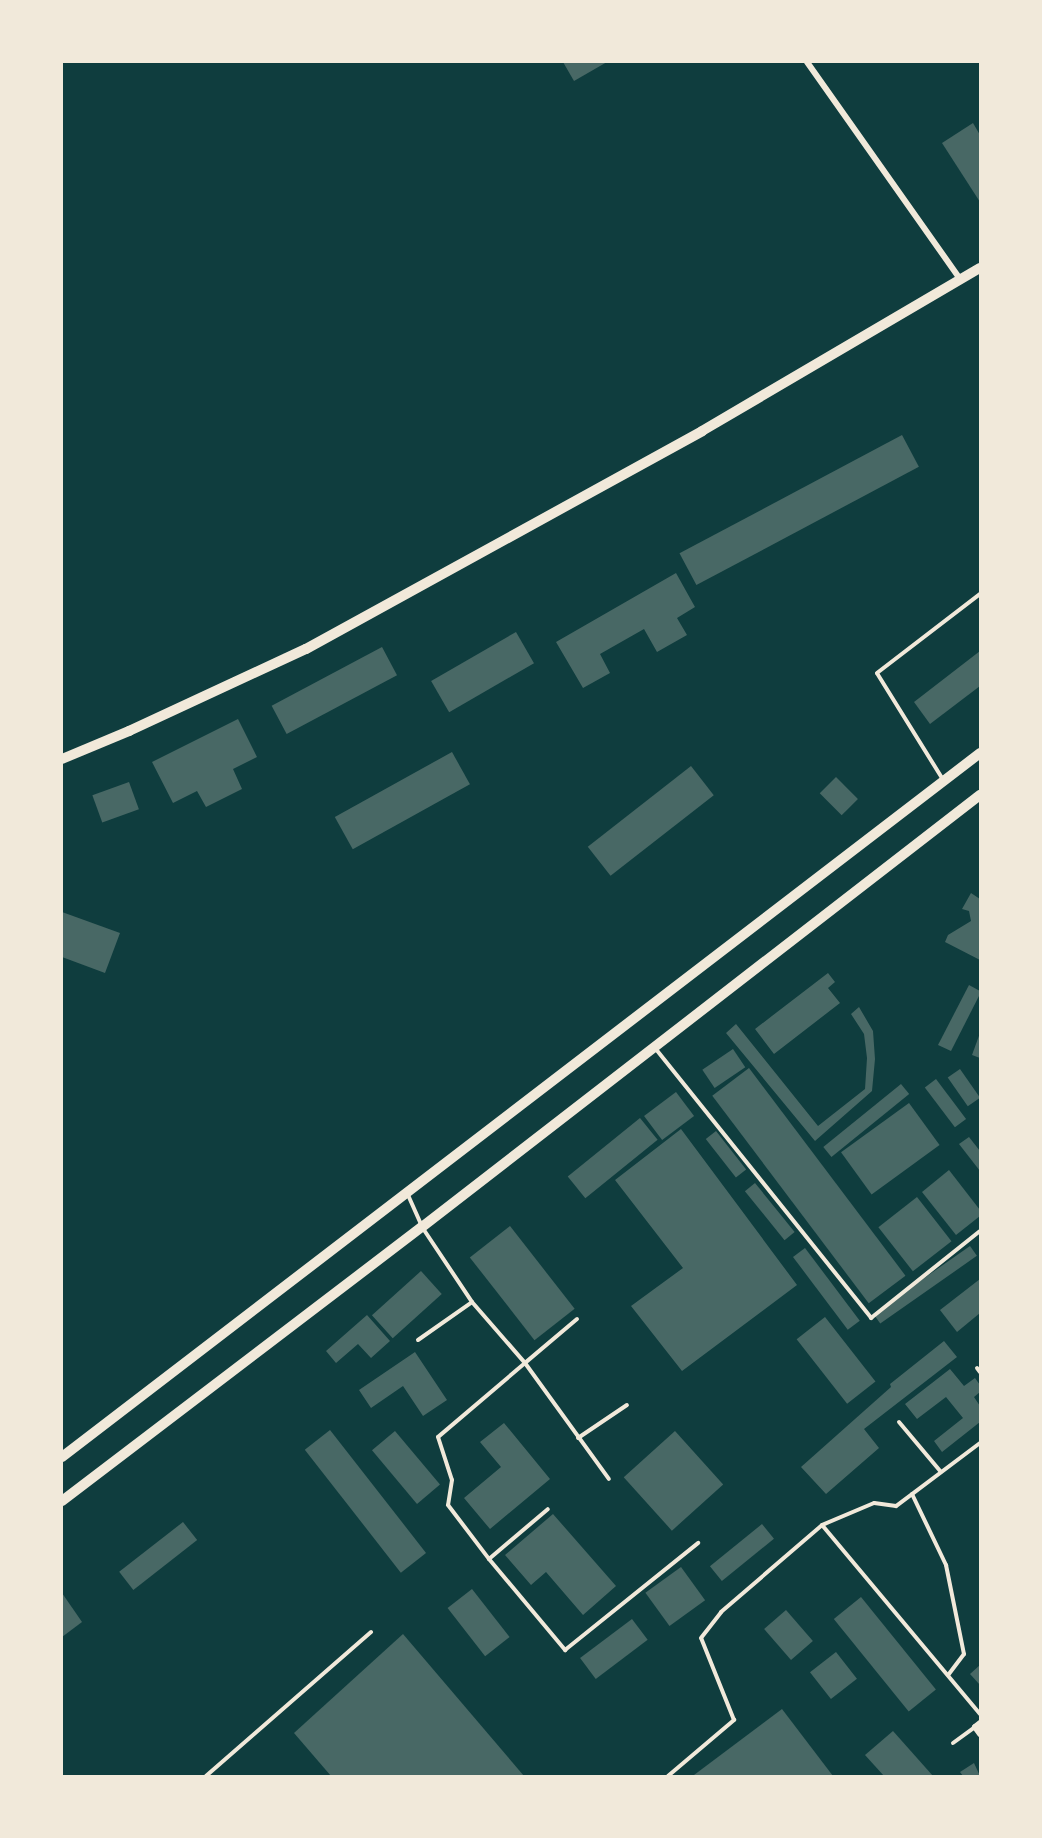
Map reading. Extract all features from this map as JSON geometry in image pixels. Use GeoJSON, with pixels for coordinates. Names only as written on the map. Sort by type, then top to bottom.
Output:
{"type":"FeatureCollection","features":[{"type":"Feature","properties":{"kind":"street"},"geometry":{"type":"LineString","coordinates":[[807,62],[961,280]]}},
{"type":"Feature","properties":{"kind":"street"},"geometry":{"type":"LineString","coordinates":[[62,759],[129,731],[306,649],[702,431],[981,268]]}},
{"type":"Feature","properties":{"kind":"street"},"geometry":{"type":"LineString","coordinates":[[62,1457],[981,753]]}},
{"type":"Feature","properties":{"kind":"street"},"geometry":{"type":"LineString","coordinates":[[62,1501],[422,1227],[981,795]]}},
{"type":"Feature","properties":{"kind":"street"},"geometry":{"type":"LineString","coordinates":[[978,1725],[981,1734]]}},
{"type":"Feature","properties":{"kind":"lane"},"geometry":{"type":"LineString","coordinates":[[945,781],[877,673],[981,594]]}},
{"type":"Feature","properties":{"kind":"lane"},"geometry":{"type":"LineString","coordinates":[[654,1048],[871,1318],[981,1231]]}},
{"type":"Feature","properties":{"kind":"lane"},"geometry":{"type":"LineString","coordinates":[[407,1194],[422,1227],[472,1302],[525,1363],[609,1479]]}},
{"type":"Feature","properties":{"kind":"lane"},"geometry":{"type":"LineString","coordinates":[[418,1340],[472,1302]]}},
{"type":"Feature","properties":{"kind":"lane"},"geometry":{"type":"LineString","coordinates":[[577,1319],[438,1437],[452,1480],[448,1505],[489,1559],[565,1650],[698,1544]]}},
{"type":"Feature","properties":{"kind":"lane"},"geometry":{"type":"LineString","coordinates":[[977,1368],[981,1372]]}},
{"type":"Feature","properties":{"kind":"lane"},"geometry":{"type":"LineString","coordinates":[[578,1438],[627,1406]]}},
{"type":"Feature","properties":{"kind":"lane"},"geometry":{"type":"LineString","coordinates":[[899,1422],[941,1472]]}},
{"type":"Feature","properties":{"kind":"lane"},"geometry":{"type":"LineString","coordinates":[[668,1776],[734,1720],[701,1638],[721,1612],[822,1526],[874,1503],[896,1506],[981,1443]]}},
{"type":"Feature","properties":{"kind":"lane"},"geometry":{"type":"LineString","coordinates":[[912,1494],[945,1565],[964,1654],[948,1675]]}},
{"type":"Feature","properties":{"kind":"lane"},"geometry":{"type":"LineString","coordinates":[[489,1559],[548,1509]]}},
{"type":"Feature","properties":{"kind":"lane"},"geometry":{"type":"LineString","coordinates":[[822,1526],[981,1714]]}},
{"type":"Feature","properties":{"kind":"lane"},"geometry":{"type":"LineString","coordinates":[[206,1776],[371,1632]]}},
{"type":"Feature","properties":{"kind":"lane"},"geometry":{"type":"LineString","coordinates":[[953,1743],[978,1725]]}},
{"type":"Feature","properties":{"kind":"building"},"geometry":{"type":"Polygon","coordinates":[[[563,62],[607,62],[574,81],[563,62]]]}},
{"type":"Feature","properties":{"kind":"building"},"geometry":{"type":"Polygon","coordinates":[[[973,123],[980,135],[980,202],[942,143],[973,123]]]}},
{"type":"Feature","properties":{"kind":"building"},"geometry":{"type":"Polygon","coordinates":[[[902,435],[919,467],[696,585],[679,553],[902,435]]]}},
{"type":"Feature","properties":{"kind":"building"},"geometry":{"type":"Polygon","coordinates":[[[676,573],[695,607],[677,618],[687,635],[657,652],[644,629],[600,654],[610,673],[583,688],[556,642],[676,573]]]}},
{"type":"Feature","properties":{"kind":"building"},"geometry":{"type":"Polygon","coordinates":[[[516,632],[534,663],[449,712],[431,681],[516,632]]]}},
{"type":"Feature","properties":{"kind":"building"},"geometry":{"type":"Polygon","coordinates":[[[382,647],[397,675],[287,734],[272,706],[382,647]]]}},
{"type":"Feature","properties":{"kind":"building"},"geometry":{"type":"Polygon","coordinates":[[[980,651],[980,686],[930,724],[914,702],[980,651]]]}},
{"type":"Feature","properties":{"kind":"building"},"geometry":{"type":"Polygon","coordinates":[[[238,719],[257,757],[233,769],[242,789],[206,807],[197,791],[173,803],[152,762],[238,719]]]}},
{"type":"Feature","properties":{"kind":"building"},"geometry":{"type":"Polygon","coordinates":[[[452,752],[470,784],[353,849],[335,817],[452,752]]]}},
{"type":"Feature","properties":{"kind":"building"},"geometry":{"type":"Polygon","coordinates":[[[691,766],[714,795],[611,876],[588,847],[691,766]]]}},
{"type":"Feature","properties":{"kind":"building"},"geometry":{"type":"Polygon","coordinates":[[[836,777],[858,799],[842,815],[820,793],[836,777]]]}},
{"type":"Feature","properties":{"kind":"building"},"geometry":{"type":"Polygon","coordinates":[[[129,782],[139,809],[102,823],[92,795],[129,782]]]}},
{"type":"Feature","properties":{"kind":"building"},"geometry":{"type":"Polygon","coordinates":[[[971,893],[980,899],[980,960],[945,942],[948,935],[971,921],[969,911],[962,909],[971,893]]]}},
{"type":"Feature","properties":{"kind":"building"},"geometry":{"type":"Polygon","coordinates":[[[62,912],[120,933],[105,973],[62,957],[62,912]]]}},
{"type":"Feature","properties":{"kind":"building"},"geometry":{"type":"Polygon","coordinates":[[[828,973],[835,982],[828,988],[840,1003],[774,1054],[755,1029],[828,973]]]}},
{"type":"Feature","properties":{"kind":"building"},"geometry":{"type":"Polygon","coordinates":[[[969,985],[980,991],[980,994],[951,1051],[938,1045],[969,985]]]}},
{"type":"Feature","properties":{"kind":"building"},"geometry":{"type":"Polygon","coordinates":[[[859,1007],[873,1031],[875,1059],[872,1091],[815,1141],[726,1033],[736,1024],[818,1126],[865,1089],[867,1058],[864,1034],[851,1014],[859,1007]]]}},
{"type":"Feature","properties":{"kind":"building"},"geometry":{"type":"Polygon","coordinates":[[[980,1033],[980,1058],[972,1055],[980,1033]]]}},
{"type":"Feature","properties":{"kind":"building"},"geometry":{"type":"Polygon","coordinates":[[[733,1049],[745,1067],[715,1088],[702,1070],[733,1049]]]}},
{"type":"Feature","properties":{"kind":"building"},"geometry":{"type":"Polygon","coordinates":[[[749,1068],[905,1276],[869,1303],[712,1096],[749,1068]]]}},
{"type":"Feature","properties":{"kind":"building"},"geometry":{"type":"Polygon","coordinates":[[[960,1069],[980,1098],[968,1106],[948,1078],[960,1069]]]}},
{"type":"Feature","properties":{"kind":"building"},"geometry":{"type":"Polygon","coordinates":[[[936,1079],[966,1119],[955,1127],[925,1087],[936,1079]]]}},
{"type":"Feature","properties":{"kind":"building"},"geometry":{"type":"Polygon","coordinates":[[[901,1084],[909,1094],[831,1157],[823,1147],[901,1084]]]}},
{"type":"Feature","properties":{"kind":"building"},"geometry":{"type":"Polygon","coordinates":[[[676,1092],[694,1116],[662,1140],[644,1116],[676,1092]]]}},
{"type":"Feature","properties":{"kind":"building"},"geometry":{"type":"Polygon","coordinates":[[[909,1103],[940,1145],[872,1194],[841,1152],[909,1103]]]}},
{"type":"Feature","properties":{"kind":"building"},"geometry":{"type":"Polygon","coordinates":[[[640,1118],[658,1140],[585,1198],[568,1177],[640,1118]]]}},
{"type":"Feature","properties":{"kind":"building"},"geometry":{"type":"Polygon","coordinates":[[[681,1129],[797,1285],[682,1371],[631,1306],[683,1268],[615,1180],[681,1129]]]}},
{"type":"Feature","properties":{"kind":"building"},"geometry":{"type":"Polygon","coordinates":[[[716,1131],[746,1170],[736,1178],[706,1139],[716,1131]]]}},
{"type":"Feature","properties":{"kind":"building"},"geometry":{"type":"Polygon","coordinates":[[[969,1137],[980,1151],[980,1171],[959,1144],[969,1137]]]}},
{"type":"Feature","properties":{"kind":"building"},"geometry":{"type":"Polygon","coordinates":[[[949,1170],[980,1210],[980,1216],[956,1235],[922,1192],[949,1170]]]}},
{"type":"Feature","properties":{"kind":"building"},"geometry":{"type":"Polygon","coordinates":[[[755,1183],[795,1232],[785,1240],[745,1191],[755,1183]]]}},
{"type":"Feature","properties":{"kind":"building"},"geometry":{"type":"Polygon","coordinates":[[[917,1197],[951,1241],[913,1271],[878,1227],[917,1197]]]}},
{"type":"Feature","properties":{"kind":"building"},"geometry":{"type":"Polygon","coordinates":[[[510,1226],[575,1309],[534,1340],[470,1257],[510,1226]]]}},
{"type":"Feature","properties":{"kind":"building"},"geometry":{"type":"Polygon","coordinates":[[[970,1246],[977,1256],[880,1324],[873,1314],[970,1246]]]}},
{"type":"Feature","properties":{"kind":"building"},"geometry":{"type":"Polygon","coordinates":[[[805,1248],[860,1321],[848,1330],[793,1257],[805,1248]]]}},
{"type":"Feature","properties":{"kind":"building"},"geometry":{"type":"Polygon","coordinates":[[[421,1271],[442,1294],[393,1338],[372,1315],[421,1271]]]}},
{"type":"Feature","properties":{"kind":"building"},"geometry":{"type":"Polygon","coordinates":[[[980,1279],[980,1313],[957,1332],[940,1310],[980,1279]]]}},
{"type":"Feature","properties":{"kind":"building"},"geometry":{"type":"Polygon","coordinates":[[[367,1315],[390,1341],[371,1358],[358,1344],[336,1363],[326,1351],[367,1315]]]}},
{"type":"Feature","properties":{"kind":"building"},"geometry":{"type":"Polygon","coordinates":[[[825,1317],[875,1382],[847,1404],[797,1339],[825,1317]]]}},
{"type":"Feature","properties":{"kind":"building"},"geometry":{"type":"Polygon","coordinates":[[[944,1341],[957,1357],[864,1429],[879,1448],[826,1494],[801,1467],[891,1387],[890,1384],[944,1341]]]}},
{"type":"Feature","properties":{"kind":"building"},"geometry":{"type":"Polygon","coordinates":[[[415,1352],[447,1400],[423,1416],[403,1386],[371,1408],[359,1390],[415,1352]]]}},
{"type":"Feature","properties":{"kind":"building"},"geometry":{"type":"Polygon","coordinates":[[[950,1369],[964,1386],[975,1378],[980,1385],[980,1392],[974,1397],[980,1406],[980,1422],[942,1452],[934,1441],[963,1418],[946,1397],[917,1419],[905,1404],[950,1369]]]}},
{"type":"Feature","properties":{"kind":"building"},"geometry":{"type":"Polygon","coordinates":[[[504,1423],[550,1479],[490,1529],[464,1498],[501,1467],[480,1442],[504,1423]]]}},
{"type":"Feature","properties":{"kind":"building"},"geometry":{"type":"Polygon","coordinates":[[[330,1430],[426,1553],[401,1573],[305,1450],[330,1430]]]}},
{"type":"Feature","properties":{"kind":"building"},"geometry":{"type":"Polygon","coordinates":[[[395,1431],[440,1485],[417,1504],[372,1450],[395,1431]]]}},
{"type":"Feature","properties":{"kind":"building"},"geometry":{"type":"Polygon","coordinates":[[[675,1431],[723,1485],[672,1531],[624,1477],[675,1431]]]}},
{"type":"Feature","properties":{"kind":"building"},"geometry":{"type":"Polygon","coordinates":[[[553,1514],[616,1586],[583,1615],[546,1572],[531,1585],[505,1555],[553,1514]]]}},
{"type":"Feature","properties":{"kind":"building"},"geometry":{"type":"Polygon","coordinates":[[[183,1522],[197,1540],[133,1590],[119,1572],[183,1522]]]}},
{"type":"Feature","properties":{"kind":"building"},"geometry":{"type":"Polygon","coordinates":[[[762,1524],[774,1539],[722,1581],[710,1566],[762,1524]]]}},
{"type":"Feature","properties":{"kind":"building"},"geometry":{"type":"Polygon","coordinates":[[[681,1567],[705,1600],[670,1626],[645,1593],[681,1567]]]}},
{"type":"Feature","properties":{"kind":"building"},"geometry":{"type":"Polygon","coordinates":[[[472,1589],[510,1637],[485,1656],[448,1608],[472,1589]]]}},
{"type":"Feature","properties":{"kind":"building"},"geometry":{"type":"Polygon","coordinates":[[[62,1593],[82,1622],[62,1637],[62,1593]]]}},
{"type":"Feature","properties":{"kind":"building"},"geometry":{"type":"Polygon","coordinates":[[[861,1597],[936,1689],[909,1712],[834,1619],[861,1597]]]}},
{"type":"Feature","properties":{"kind":"building"},"geometry":{"type":"Polygon","coordinates":[[[786,1610],[813,1641],[791,1660],[764,1629],[786,1610]]]}},
{"type":"Feature","properties":{"kind":"building"},"geometry":{"type":"Polygon","coordinates":[[[632,1619],[648,1640],[596,1679],[580,1658],[632,1619]]]}},
{"type":"Feature","properties":{"kind":"building"},"geometry":{"type":"Polygon","coordinates":[[[403,1634],[524,1776],[331,1776],[294,1733],[403,1634]]]}},
{"type":"Feature","properties":{"kind":"building"},"geometry":{"type":"Polygon","coordinates":[[[836,1652],[857,1679],[831,1699],[810,1672],[836,1652]]]}},
{"type":"Feature","properties":{"kind":"building"},"geometry":{"type":"Polygon","coordinates":[[[980,1665],[980,1685],[970,1674],[980,1665]]]}},
{"type":"Feature","properties":{"kind":"building"},"geometry":{"type":"Polygon","coordinates":[[[782,1709],[833,1776],[694,1775],[782,1709]]]}},
{"type":"Feature","properties":{"kind":"building"},"geometry":{"type":"Polygon","coordinates":[[[893,1731],[933,1776],[884,1776],[865,1755],[893,1731]]]}},
{"type":"Feature","properties":{"kind":"building"},"geometry":{"type":"Polygon","coordinates":[[[974,1763],[980,1776],[963,1776],[960,1772],[974,1763]]]}}]}
